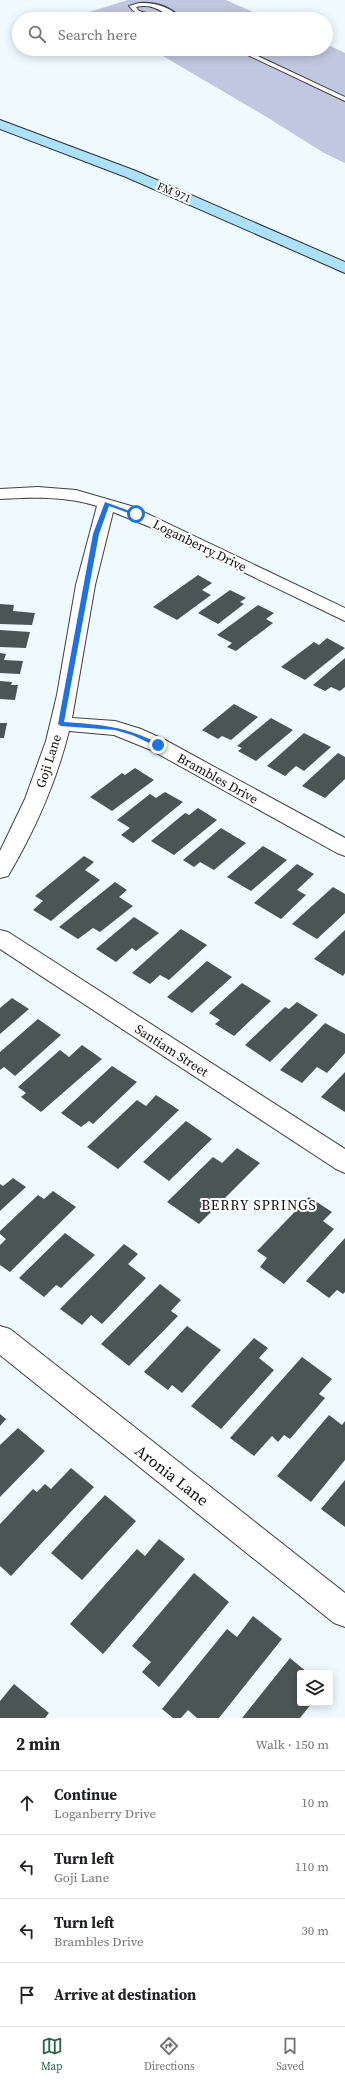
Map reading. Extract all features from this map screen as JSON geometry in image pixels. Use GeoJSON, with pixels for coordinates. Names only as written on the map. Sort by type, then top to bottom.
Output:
{"type":"FeatureCollection","features":[{"type":"Feature","properties":{"kind":"main road","name":"FM 971"},"geometry":{"type":"LineString","coordinates":[[0,124],[58,144],[150,181],[345,268]]}},
{"type":"Feature","properties":{"kind":"street","name":"Loganberry Drive"},"geometry":{"type":"LineString","coordinates":[[0,494],[48,492],[76,495],[107,503],[136,514],[188,538],[345,615]]}},
{"type":"Feature","properties":{"kind":"street","name":"Goji Lane"},"geometry":{"type":"LineString","coordinates":[[0,870],[16,846],[42,783],[61,724],[96,534],[107,503]]}},
{"type":"Feature","properties":{"kind":"street","name":"Brambles Drive"},"geometry":{"type":"LineString","coordinates":[[61,724],[115,728],[134,734],[158,745],[345,848]]}},
{"type":"Feature","properties":{"kind":"street","name":"Santiam Street"},"geometry":{"type":"LineString","coordinates":[[0,938],[345,1162]]}},
{"type":"Feature","properties":{"kind":"street","name":"Aronia Lane"},"geometry":{"type":"LineString","coordinates":[[0,1338],[345,1612]]}},
{"type":"Feature","properties":{"kind":"lane"},"geometry":{"type":"LineString","coordinates":[[137,12],[132,6],[142,2],[154,3],[168,12]]}},
{"type":"Feature","properties":{"kind":"lane"},"geometry":{"type":"LineString","coordinates":[[253,56],[345,99]]}},
{"type":"Feature","properties":{"kind":"shaded area"},"geometry":{"type":"Polygon","coordinates":[[[128,0],[226,0],[253,12],[89,12],[128,0]]]}},
{"type":"Feature","properties":{"kind":"shaded area"},"geometry":{"type":"Polygon","coordinates":[[[333,47],[345,53],[345,163],[324,153],[265,116],[163,56],[333,56],[333,47]]]}},
{"type":"Feature","properties":{"kind":"building"},"geometry":{"type":"Polygon","coordinates":[[[198,575],[212,583],[202,590],[211,595],[177,620],[153,607],[198,575]]]}},
{"type":"Feature","properties":{"kind":"building"},"geometry":{"type":"Polygon","coordinates":[[[230,590],[246,598],[240,602],[244,604],[218,624],[198,613],[230,590]]]}},
{"type":"Feature","properties":{"kind":"building"},"geometry":{"type":"Polygon","coordinates":[[[0,604],[14,605],[13,611],[35,613],[32,625],[0,624],[0,604]]]}},
{"type":"Feature","properties":{"kind":"building"},"geometry":{"type":"Polygon","coordinates":[[[258,605],[274,613],[266,619],[273,623],[236,651],[227,647],[232,643],[217,635],[258,605]]]}},
{"type":"Feature","properties":{"kind":"building"},"geometry":{"type":"Polygon","coordinates":[[[0,630],[30,632],[26,648],[0,647],[0,630]]]}},
{"type":"Feature","properties":{"kind":"building"},"geometry":{"type":"Polygon","coordinates":[[[327,638],[345,648],[305,680],[281,667],[314,642],[319,645],[327,638]]]}},
{"type":"Feature","properties":{"kind":"building"},"geometry":{"type":"Polygon","coordinates":[[[0,653],[6,654],[4,660],[23,661],[20,674],[0,673],[0,653]]]}},
{"type":"Feature","properties":{"kind":"building"},"geometry":{"type":"Polygon","coordinates":[[[345,658],[345,687],[340,691],[331,687],[325,691],[313,685],[345,658]]]}},
{"type":"Feature","properties":{"kind":"building"},"geometry":{"type":"Polygon","coordinates":[[[0,681],[12,682],[11,685],[18,685],[15,700],[0,699],[0,681]]]}},
{"type":"Feature","properties":{"kind":"building"},"geometry":{"type":"Polygon","coordinates":[[[234,704],[258,717],[231,740],[222,736],[218,739],[202,730],[234,704]]]}},
{"type":"Feature","properties":{"kind":"building"},"geometry":{"type":"Polygon","coordinates":[[[271,718],[293,730],[256,761],[238,751],[242,748],[237,746],[271,718]]]}},
{"type":"Feature","properties":{"kind":"building"},"geometry":{"type":"Polygon","coordinates":[[[0,723],[7,723],[4,738],[0,738],[0,723]]]}},
{"type":"Feature","properties":{"kind":"building"},"geometry":{"type":"Polygon","coordinates":[[[304,733],[331,747],[304,771],[296,766],[285,776],[267,766],[304,733]]]}},
{"type":"Feature","properties":{"kind":"building"},"geometry":{"type":"Polygon","coordinates":[[[338,753],[345,757],[345,779],[325,798],[302,786],[338,753]]]}},
{"type":"Feature","properties":{"kind":"building"},"geometry":{"type":"Polygon","coordinates":[[[135,768],[154,780],[112,811],[90,797],[122,773],[125,775],[135,768]]]}},
{"type":"Feature","properties":{"kind":"building"},"geometry":{"type":"Polygon","coordinates":[[[165,792],[183,802],[133,843],[121,835],[130,828],[117,820],[150,794],[156,798],[165,792]]]}},
{"type":"Feature","properties":{"kind":"building"},"geometry":{"type":"Polygon","coordinates":[[[198,808],[217,820],[174,855],[151,841],[185,813],[189,815],[198,808]]]}},
{"type":"Feature","properties":{"kind":"building"},"geometry":{"type":"Polygon","coordinates":[[[221,828],[246,843],[214,870],[200,862],[194,867],[183,860],[221,828]]]}},
{"type":"Feature","properties":{"kind":"building"},"geometry":{"type":"Polygon","coordinates":[[[263,846],[287,860],[251,891],[227,877],[263,846]]]}},
{"type":"Feature","properties":{"kind":"building"},"geometry":{"type":"Polygon","coordinates":[[[84,856],[94,862],[85,870],[100,880],[51,921],[33,910],[43,901],[35,896],[84,856]]]}},
{"type":"Feature","properties":{"kind":"building"},"geometry":{"type":"Polygon","coordinates":[[[297,864],[314,874],[297,890],[306,895],[281,919],[254,903],[297,864]]]}},
{"type":"Feature","properties":{"kind":"building"},"geometry":{"type":"Polygon","coordinates":[[[115,882],[127,890],[119,897],[133,906],[100,932],[93,928],[78,939],[59,927],[115,882]]]}},
{"type":"Feature","properties":{"kind":"building"},"geometry":{"type":"Polygon","coordinates":[[[333,887],[345,894],[345,913],[317,939],[292,924],[333,887]]]}},
{"type":"Feature","properties":{"kind":"building"},"geometry":{"type":"Polygon","coordinates":[[[134,917],[159,933],[136,951],[132,948],[116,962],[96,949],[134,917]]]}},
{"type":"Feature","properties":{"kind":"building"},"geometry":{"type":"Polygon","coordinates":[[[181,929],[207,945],[169,980],[160,975],[150,984],[132,973],[181,929]]]}},
{"type":"Feature","properties":{"kind":"building"},"geometry":{"type":"Polygon","coordinates":[[[345,930],[345,973],[343,976],[314,959],[345,930]]]}},
{"type":"Feature","properties":{"kind":"building"},"geometry":{"type":"Polygon","coordinates":[[[207,961],[232,977],[192,1013],[167,997],[207,961]]]}},
{"type":"Feature","properties":{"kind":"building"},"geometry":{"type":"Polygon","coordinates":[[[242,983],[271,1001],[234,1036],[215,1024],[220,1020],[209,1013],[242,983]]]}},
{"type":"Feature","properties":{"kind":"building"},"geometry":{"type":"Polygon","coordinates":[[[12,998],[29,1009],[0,1034],[0,1008],[12,998]]]}},
{"type":"Feature","properties":{"kind":"building"},"geometry":{"type":"Polygon","coordinates":[[[297,1002],[318,1015],[270,1062],[245,1045],[285,1007],[289,1009],[297,1002]]]}},
{"type":"Feature","properties":{"kind":"building"},"geometry":{"type":"Polygon","coordinates":[[[38,1019],[61,1035],[15,1076],[4,1067],[0,1070],[0,1052],[38,1019]]]}},
{"type":"Feature","properties":{"kind":"building"},"geometry":{"type":"Polygon","coordinates":[[[325,1023],[345,1034],[345,1053],[327,1073],[317,1067],[302,1083],[280,1070],[325,1023]]]}},
{"type":"Feature","properties":{"kind":"building"},"geometry":{"type":"Polygon","coordinates":[[[82,1045],[102,1059],[41,1112],[21,1097],[26,1093],[18,1087],[60,1050],[69,1057],[82,1045]]]}},
{"type":"Feature","properties":{"kind":"building"},"geometry":{"type":"Polygon","coordinates":[[[112,1066],[137,1082],[93,1124],[89,1121],[81,1127],[61,1113],[112,1066]]]}},
{"type":"Feature","properties":{"kind":"building"},"geometry":{"type":"Polygon","coordinates":[[[345,1072],[345,1112],[321,1097],[345,1072]]]}},
{"type":"Feature","properties":{"kind":"building"},"geometry":{"type":"Polygon","coordinates":[[[156,1095],[179,1110],[118,1169],[87,1147],[137,1100],[146,1106],[156,1095]]]}},
{"type":"Feature","properties":{"kind":"building"},"geometry":{"type":"Polygon","coordinates":[[[186,1121],[212,1139],[169,1181],[143,1162],[186,1121]]]}},
{"type":"Feature","properties":{"kind":"building"},"geometry":{"type":"Polygon","coordinates":[[[237,1148],[260,1163],[199,1224],[167,1202],[213,1157],[222,1163],[237,1148]]]}},
{"type":"Feature","properties":{"kind":"building"},"geometry":{"type":"Polygon","coordinates":[[[13,1178],[26,1187],[0,1211],[0,1184],[3,1186],[13,1178]]]}},
{"type":"Feature","properties":{"kind":"building"},"geometry":{"type":"Polygon","coordinates":[[[53,1191],[76,1207],[10,1272],[0,1265],[0,1245],[6,1239],[0,1234],[0,1231],[38,1195],[44,1199],[53,1191]]]}},
{"type":"Feature","properties":{"kind":"building"},"geometry":{"type":"Polygon","coordinates":[[[309,1197],[332,1212],[323,1221],[334,1229],[284,1284],[260,1267],[267,1258],[257,1251],[309,1197]]]}},
{"type":"Feature","properties":{"kind":"building"},"geometry":{"type":"Polygon","coordinates":[[[65,1233],[95,1255],[61,1288],[56,1285],[44,1297],[19,1278],[65,1233]]]}},
{"type":"Feature","properties":{"kind":"building"},"geometry":{"type":"Polygon","coordinates":[[[345,1238],[345,1292],[343,1294],[337,1290],[329,1298],[306,1281],[345,1238]]]}},
{"type":"Feature","properties":{"kind":"building"},"geometry":{"type":"Polygon","coordinates":[[[124,1244],[138,1254],[128,1264],[146,1278],[102,1324],[91,1315],[82,1325],[60,1309],[124,1244]]]}},
{"type":"Feature","properties":{"kind":"building"},"geometry":{"type":"Polygon","coordinates":[[[160,1284],[181,1300],[171,1311],[178,1316],[129,1366],[101,1344],[160,1284]]]}},
{"type":"Feature","properties":{"kind":"building"},"geometry":{"type":"Polygon","coordinates":[[[187,1326],[221,1350],[182,1393],[172,1385],[168,1390],[144,1372],[187,1326]]]}},
{"type":"Feature","properties":{"kind":"building"},"geometry":{"type":"Polygon","coordinates":[[[254,1338],[268,1348],[259,1358],[274,1370],[221,1429],[191,1406],[254,1338]]]}},
{"type":"Feature","properties":{"kind":"building"},"geometry":{"type":"Polygon","coordinates":[[[302,1357],[332,1379],[319,1394],[325,1398],[290,1439],[284,1435],[278,1442],[272,1436],[254,1456],[230,1438],[302,1357]]]}},
{"type":"Feature","properties":{"kind":"building"},"geometry":{"type":"Polygon","coordinates":[[[0,1414],[6,1419],[0,1426],[0,1414]]]}},
{"type":"Feature","properties":{"kind":"building"},"geometry":{"type":"Polygon","coordinates":[[[329,1415],[342,1425],[345,1421],[345,1460],[311,1502],[277,1476],[329,1415]]]}},
{"type":"Feature","properties":{"kind":"building"},"geometry":{"type":"Polygon","coordinates":[[[18,1428],[45,1451],[0,1497],[0,1445],[18,1428]]]}},
{"type":"Feature","properties":{"kind":"building"},"geometry":{"type":"Polygon","coordinates":[[[71,1468],[94,1487],[11,1576],[0,1566],[0,1524],[33,1489],[37,1492],[45,1484],[51,1489],[71,1468]]]}},
{"type":"Feature","properties":{"kind":"building"},"geometry":{"type":"Polygon","coordinates":[[[345,1480],[345,1527],[321,1509],[345,1480]]]}},
{"type":"Feature","properties":{"kind":"building"},"geometry":{"type":"Polygon","coordinates":[[[105,1495],[136,1521],[82,1580],[51,1553],[105,1495]]]}},
{"type":"Feature","properties":{"kind":"building"},"geometry":{"type":"Polygon","coordinates":[[[159,1539],[185,1559],[103,1654],[70,1624],[137,1549],[145,1556],[159,1539]]]}},
{"type":"Feature","properties":{"kind":"building"},"geometry":{"type":"Polygon","coordinates":[[[194,1573],[229,1602],[159,1687],[142,1672],[151,1662],[132,1646],[194,1573]]]}},
{"type":"Feature","properties":{"kind":"building"},"geometry":{"type":"Polygon","coordinates":[[[253,1616],[282,1639],[219,1718],[197,1718],[188,1710],[181,1718],[173,1718],[162,1709],[227,1629],[237,1637],[253,1616]]]}},
{"type":"Feature","properties":{"kind":"building"},"geometry":{"type":"Polygon","coordinates":[[[290,1658],[304,1670],[297,1670],[297,1706],[310,1706],[300,1718],[242,1718],[290,1658]]]}},
{"type":"Feature","properties":{"kind":"building"},"geometry":{"type":"Polygon","coordinates":[[[14,1684],[49,1713],[45,1718],[0,1718],[0,1701],[14,1684]]]}},
{"type":"Feature","properties":{"kind":"district","name":"BERRY SPRINGS"},"geometry":{"type":"Point","coordinates":[259,1205]}},
{"type":"Feature","properties":{"kind":"route"},"geometry":{"type":"LineString","coordinates":[[136,514],[107,503],[96,534],[61,724],[115,728],[134,734],[158,745]]}}]}
